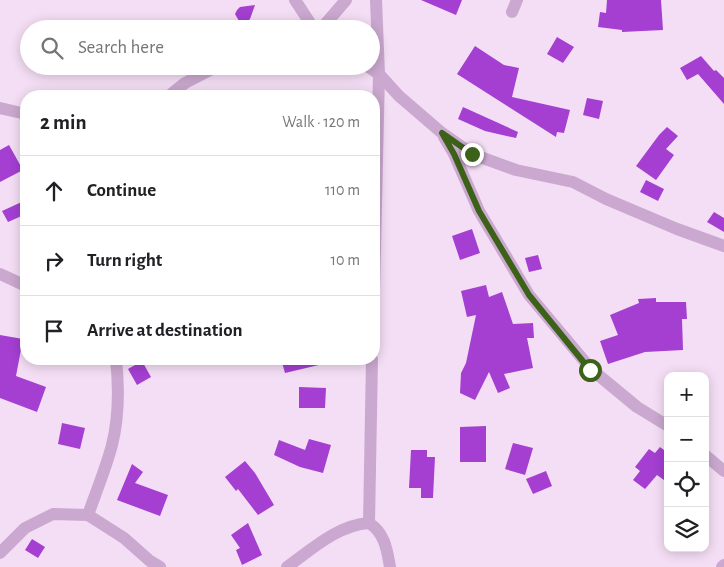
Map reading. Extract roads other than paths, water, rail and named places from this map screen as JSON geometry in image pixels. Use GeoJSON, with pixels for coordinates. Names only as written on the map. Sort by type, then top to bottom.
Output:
{"type":"FeatureCollection","features":[{"type":"Feature","properties":{"kind":"street"},"geometry":{"type":"LineString","coordinates":[[295,0],[308,20]]}},
{"type":"Feature","properties":{"kind":"street"},"geometry":{"type":"LineString","coordinates":[[329,20],[346,0]]}},
{"type":"Feature","properties":{"kind":"street"},"geometry":{"type":"LineString","coordinates":[[376,0],[377,20]]}},
{"type":"Feature","properties":{"kind":"street"},"geometry":{"type":"LineString","coordinates":[[512,12],[517,0]]}},
{"type":"Feature","properties":{"kind":"street"},"geometry":{"type":"LineString","coordinates":[[176,90],[186,82],[200,75]]}},
{"type":"Feature","properties":{"kind":"street"},"geometry":{"type":"LineString","coordinates":[[379,75],[379,90]]}},
{"type":"Feature","properties":{"kind":"street"},"geometry":{"type":"LineString","coordinates":[[380,75],[399,96],[442,133],[472,154],[516,170],[573,182],[650,218],[724,246]]}},
{"type":"Feature","properties":{"kind":"street"},"geometry":{"type":"LineString","coordinates":[[0,108],[20,113]]}},
{"type":"Feature","properties":{"kind":"street"},"geometry":{"type":"LineString","coordinates":[[442,133],[454,154],[479,211],[529,295],[590,370],[637,408],[664,424]]}},
{"type":"Feature","properties":{"kind":"street"},"geometry":{"type":"LineString","coordinates":[[0,274],[20,283]]}},
{"type":"Feature","properties":{"kind":"street"},"geometry":{"type":"LineString","coordinates":[[88,515],[112,446],[115,427],[118,375],[117,365]]}},
{"type":"Feature","properties":{"kind":"street"},"geometry":{"type":"LineString","coordinates":[[369,523],[372,365]]}},
{"type":"Feature","properties":{"kind":"street"},"geometry":{"type":"LineString","coordinates":[[709,458],[724,471]]}},
{"type":"Feature","properties":{"kind":"street"},"geometry":{"type":"LineString","coordinates":[[0,553],[25,528],[53,514],[88,515],[124,538],[150,561],[160,567]]}},
{"type":"Feature","properties":{"kind":"street"},"geometry":{"type":"LineString","coordinates":[[287,567],[311,549],[348,527],[369,523],[378,529],[385,542],[390,567]]}}]}
